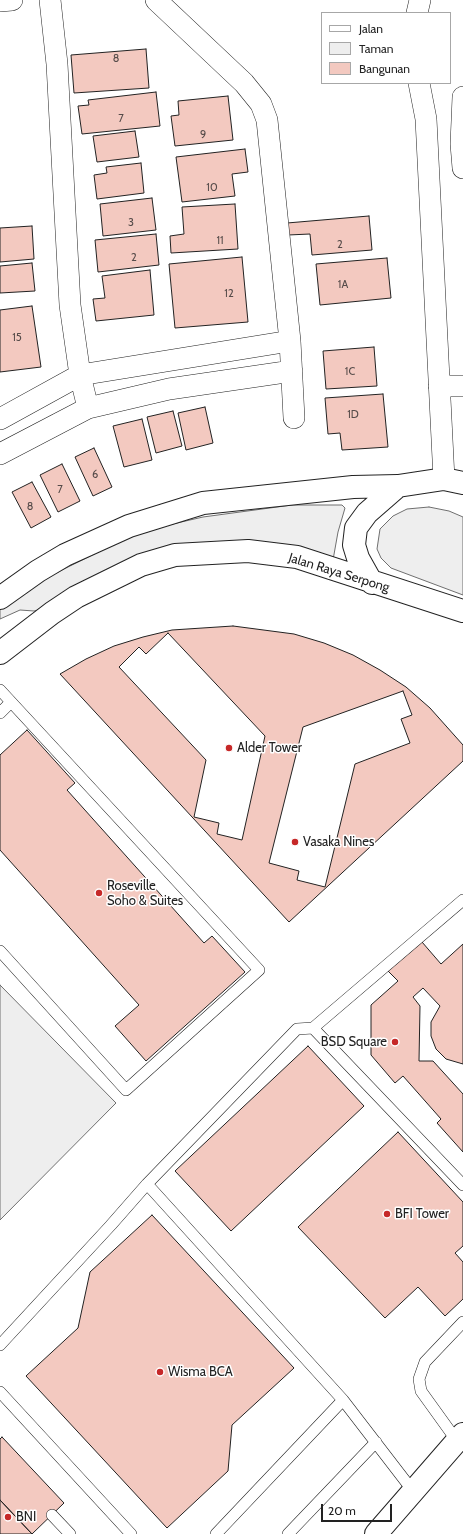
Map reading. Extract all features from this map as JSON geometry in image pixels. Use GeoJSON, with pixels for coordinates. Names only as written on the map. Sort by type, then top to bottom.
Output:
{"type":"FeatureCollection","features":[{"type":"Feature","properties":{"kind":"main road"},"geometry":{"type":"LineString","coordinates":[[0,598],[38,571],[65,555],[129,526],[159,515],[202,503],[353,487],[398,486],[453,481]]}},
{"type":"Feature","properties":{"kind":"main road"},"geometry":{"type":"LineString","coordinates":[[372,583],[358,558],[354,545],[356,528],[372,508],[398,486]]}},
{"type":"Feature","properties":{"kind":"main road","name":"Jalan Raya Serpong"},"geometry":{"type":"LineString","coordinates":[[0,653],[52,613],[76,597],[141,565],[175,555],[248,551],[297,557],[372,583],[463,611]]}},
{"type":"Feature","properties":{"kind":"main road"},"geometry":{"type":"LineString","coordinates":[[376,1534],[460,1438]]}},
{"type":"Feature","properties":{"kind":"street"},"geometry":{"type":"LineString","coordinates":[[0,1],[12,0]]}},
{"type":"Feature","properties":{"kind":"street"},"geometry":{"type":"LineString","coordinates":[[50,0],[57,64],[70,305],[80,375],[88,408]]}},
{"type":"Feature","properties":{"kind":"street"},"geometry":{"type":"LineString","coordinates":[[156,0],[244,83],[261,104],[267,120],[290,341],[294,418]]}},
{"type":"Feature","properties":{"kind":"street"},"geometry":{"type":"LineString","coordinates":[[417,12],[420,0]]}},
{"type":"Feature","properties":{"kind":"street"},"geometry":{"type":"LineString","coordinates":[[419,84],[426,112],[439,386],[453,481]]}},
{"type":"Feature","properties":{"kind":"street"},"geometry":{"type":"LineString","coordinates":[[463,97],[461,144],[463,168]]}},
{"type":"Feature","properties":{"kind":"street"},"geometry":{"type":"LineString","coordinates":[[0,419],[80,375],[162,360],[290,341]]}},
{"type":"Feature","properties":{"kind":"street"},"geometry":{"type":"LineString","coordinates":[[0,454],[88,408],[169,389],[292,371]]}},
{"type":"Feature","properties":{"kind":"street"},"geometry":{"type":"LineString","coordinates":[[439,386],[463,386]]}},
{"type":"Feature","properties":{"kind":"lane"},"geometry":{"type":"LineString","coordinates":[[0,690],[259,970],[126,1090],[0,951]]}},
{"type":"Feature","properties":{"kind":"lane"},"geometry":{"type":"LineString","coordinates":[[0,713],[12,702]]}},
{"type":"Feature","properties":{"kind":"lane"},"geometry":{"type":"LineString","coordinates":[[0,1345],[147,1184],[297,1029],[313,1028],[463,900]]}},
{"type":"Feature","properties":{"kind":"lane"},"geometry":{"type":"LineString","coordinates":[[313,1028],[463,1185]]}},
{"type":"Feature","properties":{"kind":"lane"},"geometry":{"type":"LineString","coordinates":[[147,1184],[343,1400],[413,1491]]}},
{"type":"Feature","properties":{"kind":"lane"},"geometry":{"type":"LineString","coordinates":[[460,1438],[421,1391],[419,1379],[425,1362],[463,1322]]}},
{"type":"Feature","properties":{"kind":"lane"},"geometry":{"type":"LineString","coordinates":[[0,1392],[131,1534]]}},
{"type":"Feature","properties":{"kind":"lane"},"geometry":{"type":"LineString","coordinates":[[216,1534],[343,1400]]}},
{"type":"Feature","properties":{"kind":"lane"},"geometry":{"type":"LineString","coordinates":[[288,1534],[376,1442]]}},
{"type":"Feature","properties":{"kind":"lane"},"geometry":{"type":"LineString","coordinates":[[52,1515],[70,1534]]}},
{"type":"Feature","properties":{"kind":"green space"},"geometry":{"type":"Polygon","coordinates":[[[292,505],[342,505],[345,508],[338,532],[333,560],[217,546],[42,609],[34,611],[20,610],[0,619],[0,608],[22,593],[54,574],[124,539],[155,528],[203,517],[292,505]]]}},
{"type":"Feature","properties":{"kind":"green space"},"geometry":{"type":"Polygon","coordinates":[[[429,507],[449,511],[463,517],[463,595],[391,568],[381,558],[377,549],[380,529],[393,516],[407,509],[429,507]]]}},
{"type":"Feature","properties":{"kind":"green space"},"geometry":{"type":"Polygon","coordinates":[[[0,985],[116,1103],[0,1220],[0,985]]]}},
{"type":"Feature","properties":{"kind":"building"},"geometry":{"type":"Polygon","coordinates":[[[146,49],[149,88],[74,93],[71,55],[146,49]]]}},
{"type":"Feature","properties":{"kind":"building"},"geometry":{"type":"Polygon","coordinates":[[[156,92],[160,126],[82,134],[78,106],[89,105],[88,100],[156,92]]]}},
{"type":"Feature","properties":{"kind":"building"},"geometry":{"type":"Polygon","coordinates":[[[228,96],[233,140],[175,146],[171,116],[179,115],[178,101],[228,96]]]}},
{"type":"Feature","properties":{"kind":"building"},"geometry":{"type":"Polygon","coordinates":[[[135,131],[139,157],[97,162],[93,136],[135,131]]]}},
{"type":"Feature","properties":{"kind":"building"},"geometry":{"type":"Polygon","coordinates":[[[245,149],[248,172],[232,174],[235,196],[182,202],[176,157],[245,149]]]}},
{"type":"Feature","properties":{"kind":"building"},"geometry":{"type":"Polygon","coordinates":[[[141,163],[144,193],[97,199],[94,175],[107,173],[106,167],[141,163]]]}},
{"type":"Feature","properties":{"kind":"building"},"geometry":{"type":"Polygon","coordinates":[[[152,198],[156,230],[103,236],[100,204],[152,198]]]}},
{"type":"Feature","properties":{"kind":"building"},"geometry":{"type":"Polygon","coordinates":[[[235,204],[238,249],[171,253],[170,236],[184,234],[182,207],[235,204]]]}},
{"type":"Feature","properties":{"kind":"building"},"geometry":{"type":"Polygon","coordinates":[[[369,216],[372,250],[312,255],[310,234],[288,235],[287,223],[369,216]]]}},
{"type":"Feature","properties":{"kind":"building"},"geometry":{"type":"Polygon","coordinates":[[[32,226],[34,259],[0,262],[0,228],[32,226]]]}},
{"type":"Feature","properties":{"kind":"building"},"geometry":{"type":"Polygon","coordinates":[[[156,234],[159,265],[98,272],[95,240],[156,234]]]}},
{"type":"Feature","properties":{"kind":"building"},"geometry":{"type":"Polygon","coordinates":[[[242,257],[248,322],[175,328],[169,264],[242,257]]]}},
{"type":"Feature","properties":{"kind":"building"},"geometry":{"type":"Polygon","coordinates":[[[387,258],[391,298],[320,305],[316,264],[387,258]]]}},
{"type":"Feature","properties":{"kind":"building"},"geometry":{"type":"Polygon","coordinates":[[[32,263],[35,291],[0,293],[0,266],[32,263]]]}},
{"type":"Feature","properties":{"kind":"building"},"geometry":{"type":"Polygon","coordinates":[[[150,270],[154,315],[96,321],[93,299],[105,298],[102,276],[150,270]]]}},
{"type":"Feature","properties":{"kind":"building"},"geometry":{"type":"Polygon","coordinates":[[[32,306],[41,367],[0,372],[0,310],[32,306]]]}},
{"type":"Feature","properties":{"kind":"building"},"geometry":{"type":"Polygon","coordinates":[[[374,347],[377,386],[326,389],[323,351],[374,347]]]}},
{"type":"Feature","properties":{"kind":"building"},"geometry":{"type":"Polygon","coordinates":[[[383,394],[388,447],[342,450],[340,433],[328,434],[325,398],[383,394]]]}},
{"type":"Feature","properties":{"kind":"building"},"geometry":{"type":"Polygon","coordinates":[[[205,407],[213,443],[186,450],[178,413],[205,407]]]}},
{"type":"Feature","properties":{"kind":"building"},"geometry":{"type":"Polygon","coordinates":[[[173,411],[182,446],[156,453],[147,417],[173,411]]]}},
{"type":"Feature","properties":{"kind":"building"},"geometry":{"type":"Polygon","coordinates":[[[142,419],[152,460],[124,467],[113,426],[142,419]]]}},
{"type":"Feature","properties":{"kind":"building"},"geometry":{"type":"Polygon","coordinates":[[[94,448],[112,487],[93,496],[75,457],[94,448]]]}},
{"type":"Feature","properties":{"kind":"building"},"geometry":{"type":"Polygon","coordinates":[[[62,464],[80,501],[58,512],[40,475],[62,464]]]}},
{"type":"Feature","properties":{"kind":"building"},"geometry":{"type":"Polygon","coordinates":[[[32,482],[51,517],[31,528],[12,492],[32,482]]]}},
{"type":"Feature","properties":{"kind":"building","name":"Vasaka Nines"},"geometry":{"type":"Polygon","coordinates":[[[233,626],[294,634],[324,643],[353,655],[406,687],[430,708],[463,745],[463,761],[289,922],[60,674],[86,659],[114,646],[143,637],[172,630],[233,626]]]}},
{"type":"Feature","properties":{"kind":"building","name":"Alder Tower"},"geometry":{"type":"Polygon","coordinates":[[[168,633],[265,736],[242,840],[217,834],[219,823],[194,817],[206,760],[119,667],[139,647],[146,654],[168,633]]]}},
{"type":"Feature","properties":{"kind":"building"},"geometry":{"type":"Polygon","coordinates":[[[403,691],[412,715],[401,719],[410,743],[355,764],[325,887],[297,880],[299,871],[269,863],[303,727],[403,691]]]}},
{"type":"Feature","properties":{"kind":"building","name":"Roseville Soho & Suites"},"geometry":{"type":"Polygon","coordinates":[[[27,730],[75,783],[67,790],[204,943],[212,936],[245,972],[146,1061],[115,1026],[139,1005],[0,850],[0,755],[27,730]]]}},
{"type":"Feature","properties":{"kind":"building","name":"BSD Square"},"geometry":{"type":"Polygon","coordinates":[[[422,942],[441,964],[463,944],[463,1064],[446,1059],[436,1049],[431,1036],[431,1022],[440,1006],[423,988],[413,997],[420,1006],[419,1061],[433,1061],[463,1094],[463,1152],[437,1123],[441,1119],[403,1076],[395,1083],[371,1055],[371,1005],[398,981],[388,971],[422,942]]]}},
{"type":"Feature","properties":{"kind":"building"},"geometry":{"type":"Polygon","coordinates":[[[308,1046],[364,1106],[231,1231],[175,1171],[308,1046]]]}},
{"type":"Feature","properties":{"kind":"building","name":"BFI Tower"},"geometry":{"type":"Polygon","coordinates":[[[398,1132],[463,1202],[463,1246],[455,1253],[463,1262],[463,1299],[445,1316],[418,1287],[385,1318],[298,1227],[398,1132]]]}},
{"type":"Feature","properties":{"kind":"building","name":"Wisma BCA"},"geometry":{"type":"Polygon","coordinates":[[[152,1215],[294,1368],[232,1425],[228,1471],[167,1528],[26,1376],[78,1328],[90,1272],[152,1215]]]}},
{"type":"Feature","properties":{"kind":"building"},"geometry":{"type":"Polygon","coordinates":[[[2,1437],[64,1503],[32,1534],[0,1500],[0,1439],[2,1437]]]}},
{"type":"Feature","properties":{"kind":"building","name":"BNI"},"geometry":{"type":"Polygon","coordinates":[[[0,1500],[32,1534],[0,1534],[0,1500]]]}},
{"type":"Feature","properties":{"kind":"place","name":"Alder Tower"},"geometry":{"type":"Point","coordinates":[229,748]}},
{"type":"Feature","properties":{"kind":"place","name":"Vasaka Nines"},"geometry":{"type":"Point","coordinates":[295,842]}},
{"type":"Feature","properties":{"kind":"place","name":"Roseville Soho & Suites"},"geometry":{"type":"Point","coordinates":[99,893]}},
{"type":"Feature","properties":{"kind":"place","name":"BSD Square"},"geometry":{"type":"Point","coordinates":[395,1042]}},
{"type":"Feature","properties":{"kind":"place","name":"BFI Tower"},"geometry":{"type":"Point","coordinates":[387,1214]}},
{"type":"Feature","properties":{"kind":"place","name":"Wisma BCA"},"geometry":{"type":"Point","coordinates":[160,1372]}},
{"type":"Feature","properties":{"kind":"place","name":"BNI"},"geometry":{"type":"Point","coordinates":[8,1517]}}]}
